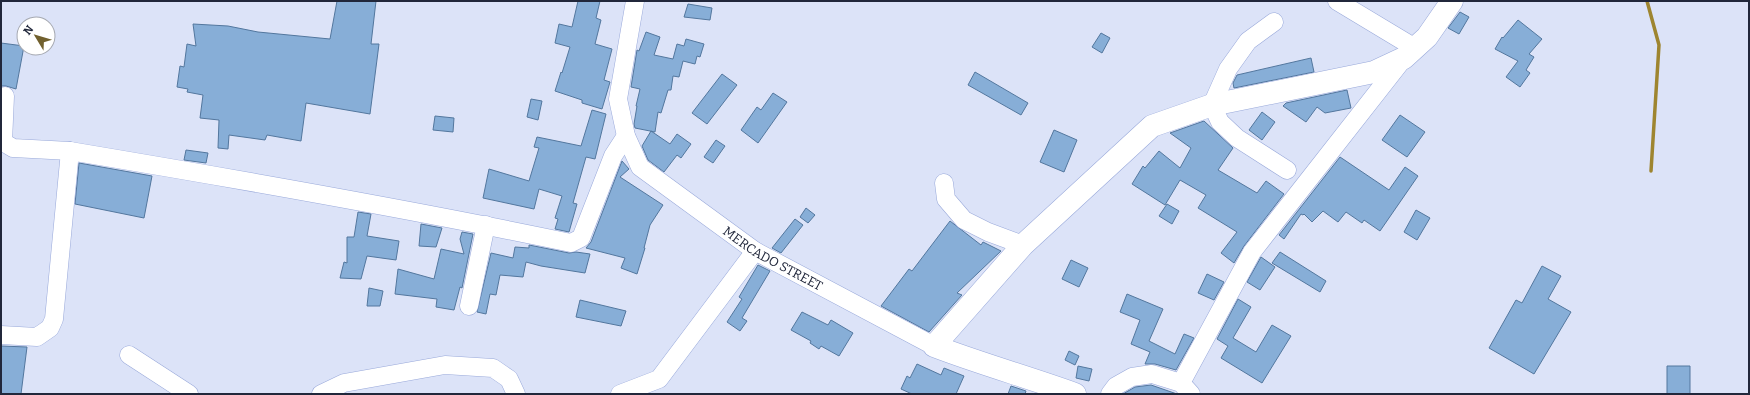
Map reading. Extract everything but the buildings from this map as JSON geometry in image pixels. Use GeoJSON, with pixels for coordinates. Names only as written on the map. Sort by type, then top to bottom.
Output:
{"type":"FeatureCollection","features":[{"type":"Feature","properties":{"kind":"main road"},"geometry":{"type":"LineString","coordinates":[[934,346],[1023,245],[1152,126],[1212,105],[1374,72],[1410,53],[1427,37],[1452,1]]}},
{"type":"Feature","properties":{"kind":"main road","name":"MERCADO STREET"},"geometry":{"type":"LineString","coordinates":[[934,346],[991,367],[1034,379],[1075,394]]}},
{"type":"Feature","properties":{"kind":"street","name":"MERCADO STREET"},"geometry":{"type":"LineString","coordinates":[[635,1],[618,99],[626,136],[640,168],[755,251],[934,346]]}},
{"type":"Feature","properties":{"kind":"street"},"geometry":{"type":"LineString","coordinates":[[1110,394],[1116,386],[1132,377],[1152,374],[1186,388],[1252,252],[1410,53],[1337,1]]}},
{"type":"Feature","properties":{"kind":"street"},"geometry":{"type":"LineString","coordinates":[[1274,22],[1248,41],[1228,69],[1212,105],[1220,122],[1237,138],[1287,170]]}},
{"type":"Feature","properties":{"kind":"street"},"geometry":{"type":"LineString","coordinates":[[5,96],[3,142],[13,148],[70,151],[287,188],[486,225],[571,243],[581,238],[613,156],[626,136]]}},
{"type":"Feature","properties":{"kind":"street"},"geometry":{"type":"LineString","coordinates":[[1,335],[37,337],[50,328],[54,318],[70,151]]}},
{"type":"Feature","properties":{"kind":"street"},"geometry":{"type":"LineString","coordinates":[[944,183],[946,199],[964,220],[988,232],[1023,245]]}},
{"type":"Feature","properties":{"kind":"street"},"geometry":{"type":"LineString","coordinates":[[469,306],[486,225]]}},
{"type":"Feature","properties":{"kind":"street"},"geometry":{"type":"LineString","coordinates":[[620,394],[658,379],[755,251]]}},
{"type":"Feature","properties":{"kind":"street"},"geometry":{"type":"LineString","coordinates":[[128,355],[190,394]]}},
{"type":"Feature","properties":{"kind":"street"},"geometry":{"type":"LineString","coordinates":[[321,394],[344,383],[352,381],[445,365],[493,368],[509,379],[516,394]]}},
{"type":"Feature","properties":{"kind":"waterway"},"geometry":{"type":"LineString","coordinates":[[1647,1],[1659,45],[1651,171]]}}]}
